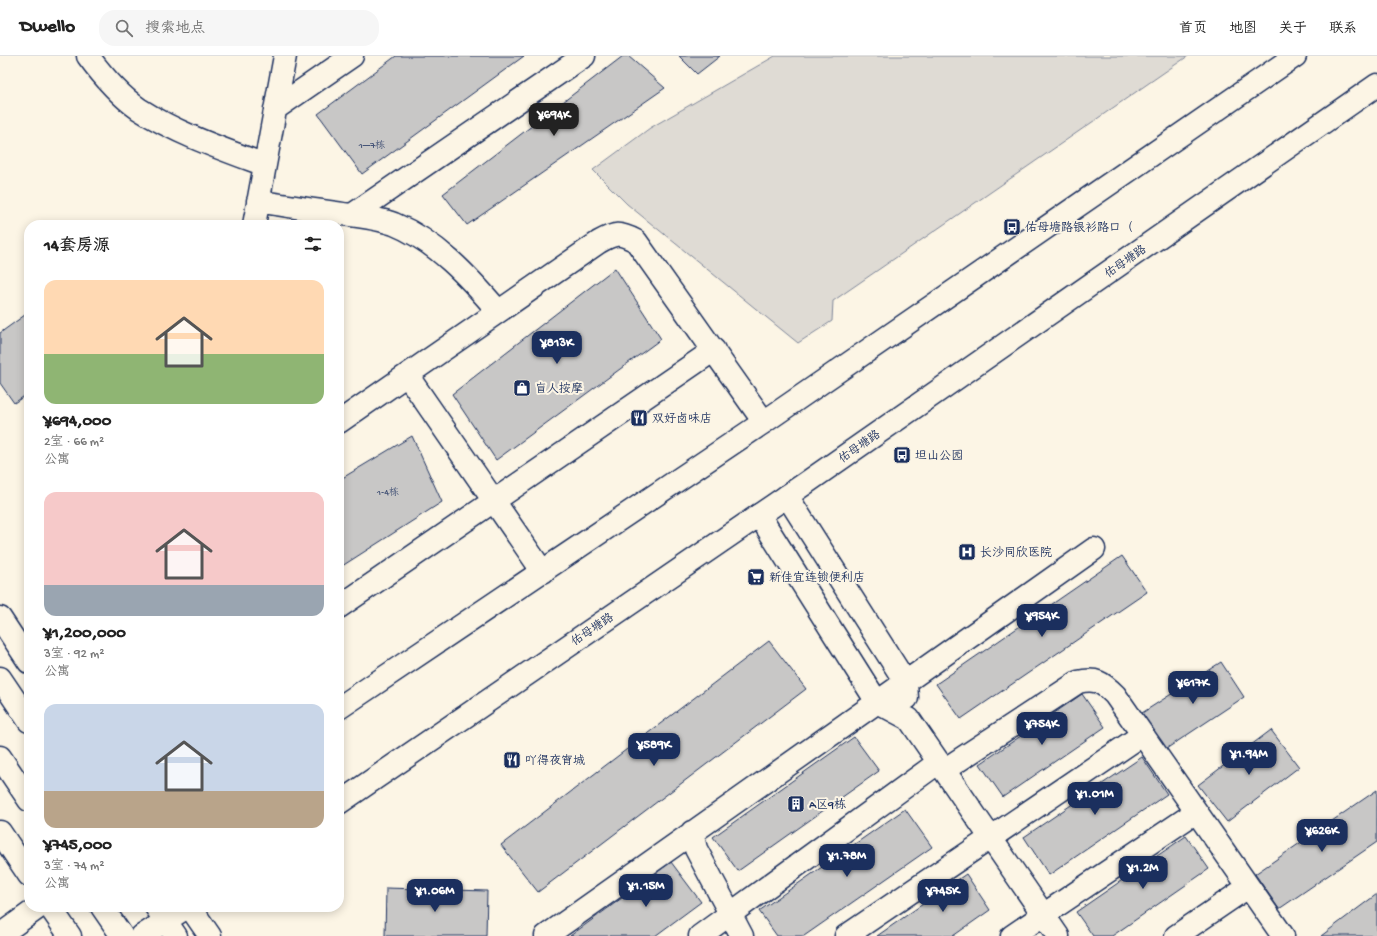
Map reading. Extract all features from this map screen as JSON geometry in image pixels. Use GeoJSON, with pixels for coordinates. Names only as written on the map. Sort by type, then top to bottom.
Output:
{"type":"FeatureCollection","features":[{"type":"Feature","properties":{"kind":"street"},"geometry":{"type":"LineString","coordinates":[[88,56],[104,78],[139,108],[195,139],[265,165]]}},
{"type":"Feature","properties":{"kind":"street"},"geometry":{"type":"LineString","coordinates":[[255,220],[285,56]]}},
{"type":"Feature","properties":{"kind":"street"},"geometry":{"type":"LineString","coordinates":[[275,110],[352,56]]}},
{"type":"Feature","properties":{"kind":"street"},"geometry":{"type":"LineString","coordinates":[[352,215],[584,56]]}},
{"type":"Feature","properties":{"kind":"street"},"geometry":{"type":"LineString","coordinates":[[344,705],[764,422],[1295,56]]}},
{"type":"Feature","properties":{"kind":"street","name":"佑母塘路"},"geometry":{"type":"LineString","coordinates":[[344,800],[786,496],[1377,85]]}},
{"type":"Feature","properties":{"kind":"street"},"geometry":{"type":"LineString","coordinates":[[258,202],[352,215],[393,223],[422,238],[476,284],[498,311]]}},
{"type":"Feature","properties":{"kind":"street"},"geometry":{"type":"LineString","coordinates":[[344,419],[498,311],[613,234],[624,235],[636,242],[764,422]]}},
{"type":"Feature","properties":{"kind":"street"},"geometry":{"type":"LineString","coordinates":[[344,604],[714,350]]}},
{"type":"Feature","properties":{"kind":"street"},"geometry":{"type":"LineString","coordinates":[[407,375],[495,500],[543,572]]}},
{"type":"Feature","properties":{"kind":"street"},"geometry":{"type":"LineString","coordinates":[[786,496],[906,683],[909,719]]}},
{"type":"Feature","properties":{"kind":"street"},"geometry":{"type":"LineString","coordinates":[[758,515],[877,702],[909,719],[1058,936]]}},
{"type":"Feature","properties":{"kind":"street"},"geometry":{"type":"LineString","coordinates":[[546,936],[1094,549]]}},
{"type":"Feature","properties":{"kind":"street"},"geometry":{"type":"LineString","coordinates":[[0,618],[24,654]]}},
{"type":"Feature","properties":{"kind":"street"},"geometry":{"type":"LineString","coordinates":[[0,678],[24,714]]}},
{"type":"Feature","properties":{"kind":"street"},"geometry":{"type":"LineString","coordinates":[[700,936],[942,766],[1078,682],[1089,680],[1104,684],[1115,695],[1283,936]]}},
{"type":"Feature","properties":{"kind":"street"},"geometry":{"type":"LineString","coordinates":[[846,936],[1142,734]]}},
{"type":"Feature","properties":{"kind":"street"},"geometry":{"type":"LineString","coordinates":[[0,757],[24,793]]}},
{"type":"Feature","properties":{"kind":"street"},"geometry":{"type":"LineString","coordinates":[[1012,936],[1196,812]]}},
{"type":"Feature","properties":{"kind":"street"},"geometry":{"type":"LineString","coordinates":[[0,832],[24,868]]}},
{"type":"Feature","properties":{"kind":"street"},"geometry":{"type":"LineString","coordinates":[[692,832],[696,849],[742,936]]}},
{"type":"Feature","properties":{"kind":"street"},"geometry":{"type":"LineString","coordinates":[[1176,936],[1248,887]]}},
{"type":"Feature","properties":{"kind":"street"},"geometry":{"type":"LineString","coordinates":[[0,935],[32,912]]}},
{"type":"Feature","properties":{"kind":"street"},"geometry":{"type":"LineString","coordinates":[[53,912],[70,936]]}},
{"type":"Feature","properties":{"kind":"street"},"geometry":{"type":"LineString","coordinates":[[105,912],[122,936]]}},
{"type":"Feature","properties":{"kind":"street"},"geometry":{"type":"LineString","coordinates":[[142,936],[180,912]]}},
{"type":"Feature","properties":{"kind":"street"},"geometry":{"type":"LineString","coordinates":[[193,912],[210,936]]}},
{"type":"Feature","properties":{"kind":"shaded area"},"geometry":{"type":"Polygon","coordinates":[[[775,56],[1188,56],[833,301],[832,321],[798,343],[627,204],[593,170],[650,128],[775,56]]]}},
{"type":"Feature","properties":{"kind":"building"},"geometry":{"type":"Polygon","coordinates":[[[396,56],[524,56],[362,174],[318,114],[396,56]]]}},
{"type":"Feature","properties":{"kind":"building"},"geometry":{"type":"Polygon","coordinates":[[[623,56],[628,56],[665,88],[467,225],[443,194],[623,56]]]}},
{"type":"Feature","properties":{"kind":"building"},"geometry":{"type":"Polygon","coordinates":[[[679,56],[720,56],[697,74],[679,56]]]}},
{"type":"Feature","properties":{"kind":"building"},"geometry":{"type":"Polygon","coordinates":[[[615,268],[661,339],[496,460],[452,394],[615,268]]]}},
{"type":"Feature","properties":{"kind":"building"},"geometry":{"type":"Polygon","coordinates":[[[24,316],[24,396],[14,403],[0,383],[0,333],[24,316]]]}},
{"type":"Feature","properties":{"kind":"building"},"geometry":{"type":"Polygon","coordinates":[[[412,436],[442,502],[344,565],[344,477],[412,436]]]}},
{"type":"Feature","properties":{"kind":"building"},"geometry":{"type":"Polygon","coordinates":[[[1122,556],[1147,592],[961,719],[936,684],[1122,556]]]}},
{"type":"Feature","properties":{"kind":"building"},"geometry":{"type":"Polygon","coordinates":[[[769,641],[806,689],[538,892],[501,845],[769,641]]]}},
{"type":"Feature","properties":{"kind":"building"},"geometry":{"type":"Polygon","coordinates":[[[1221,662],[1244,697],[1166,749],[1142,713],[1221,662]]]}},
{"type":"Feature","properties":{"kind":"building"},"geometry":{"type":"Polygon","coordinates":[[[1082,694],[1105,727],[1003,797],[980,764],[1082,694]]]}},
{"type":"Feature","properties":{"kind":"building"},"geometry":{"type":"Polygon","coordinates":[[[1271,730],[1299,767],[1227,822],[1198,785],[1271,730]]]}},
{"type":"Feature","properties":{"kind":"building","name":"A区9栋"},"geometry":{"type":"Polygon","coordinates":[[[854,737],[879,771],[738,871],[713,837],[854,737]]]}},
{"type":"Feature","properties":{"kind":"building"},"geometry":{"type":"Polygon","coordinates":[[[1142,757],[1167,794],[1049,875],[1024,837],[1142,757]]]}},
{"type":"Feature","properties":{"kind":"building"},"geometry":{"type":"Polygon","coordinates":[[[1377,790],[1377,842],[1279,909],[1255,874],[1377,790]]]}},
{"type":"Feature","properties":{"kind":"building"},"geometry":{"type":"Polygon","coordinates":[[[905,809],[932,847],[804,936],[777,936],[759,911],[905,809]]]}},
{"type":"Feature","properties":{"kind":"building"},"geometry":{"type":"Polygon","coordinates":[[[1186,836],[1209,869],[1112,936],[1093,936],[1076,912],[1186,836]]]}},
{"type":"Feature","properties":{"kind":"building"},"geometry":{"type":"Polygon","coordinates":[[[671,862],[701,902],[655,936],[570,936],[671,862]]]}},
{"type":"Feature","properties":{"kind":"building"},"geometry":{"type":"Polygon","coordinates":[[[966,874],[990,910],[953,936],[877,936],[966,874]]]}},
{"type":"Feature","properties":{"kind":"building"},"geometry":{"type":"Polygon","coordinates":[[[386,888],[487,891],[486,936],[385,936],[386,888]]]}},
{"type":"Feature","properties":{"kind":"building"},"geometry":{"type":"Polygon","coordinates":[[[1377,894],[1377,936],[1321,936],[1377,894]]]}},
{"type":"Feature","properties":{"kind":"place","name":"佑母塘路银衫路口（"},"geometry":{"type":"Point","coordinates":[1012,227]}},
{"type":"Feature","properties":{"kind":"place","name":"盲人按摩"},"geometry":{"type":"Point","coordinates":[522,388]}},
{"type":"Feature","properties":{"kind":"place","name":"双好卤味店"},"geometry":{"type":"Point","coordinates":[639,418]}},
{"type":"Feature","properties":{"kind":"place","name":"坦山公园"},"geometry":{"type":"Point","coordinates":[902,455]}},
{"type":"Feature","properties":{"kind":"place","name":"长沙同欣医院"},"geometry":{"type":"Point","coordinates":[967,552]}},
{"type":"Feature","properties":{"kind":"place","name":"新佳宜连锁便利店"},"geometry":{"type":"Point","coordinates":[756,577]}},
{"type":"Feature","properties":{"kind":"place","name":"吖得夜宵城"},"geometry":{"type":"Point","coordinates":[512,760]}},
{"type":"Feature","properties":{"kind":"place","name":"A区9栋"},"geometry":{"type":"Point","coordinates":[796,804]}}]}
